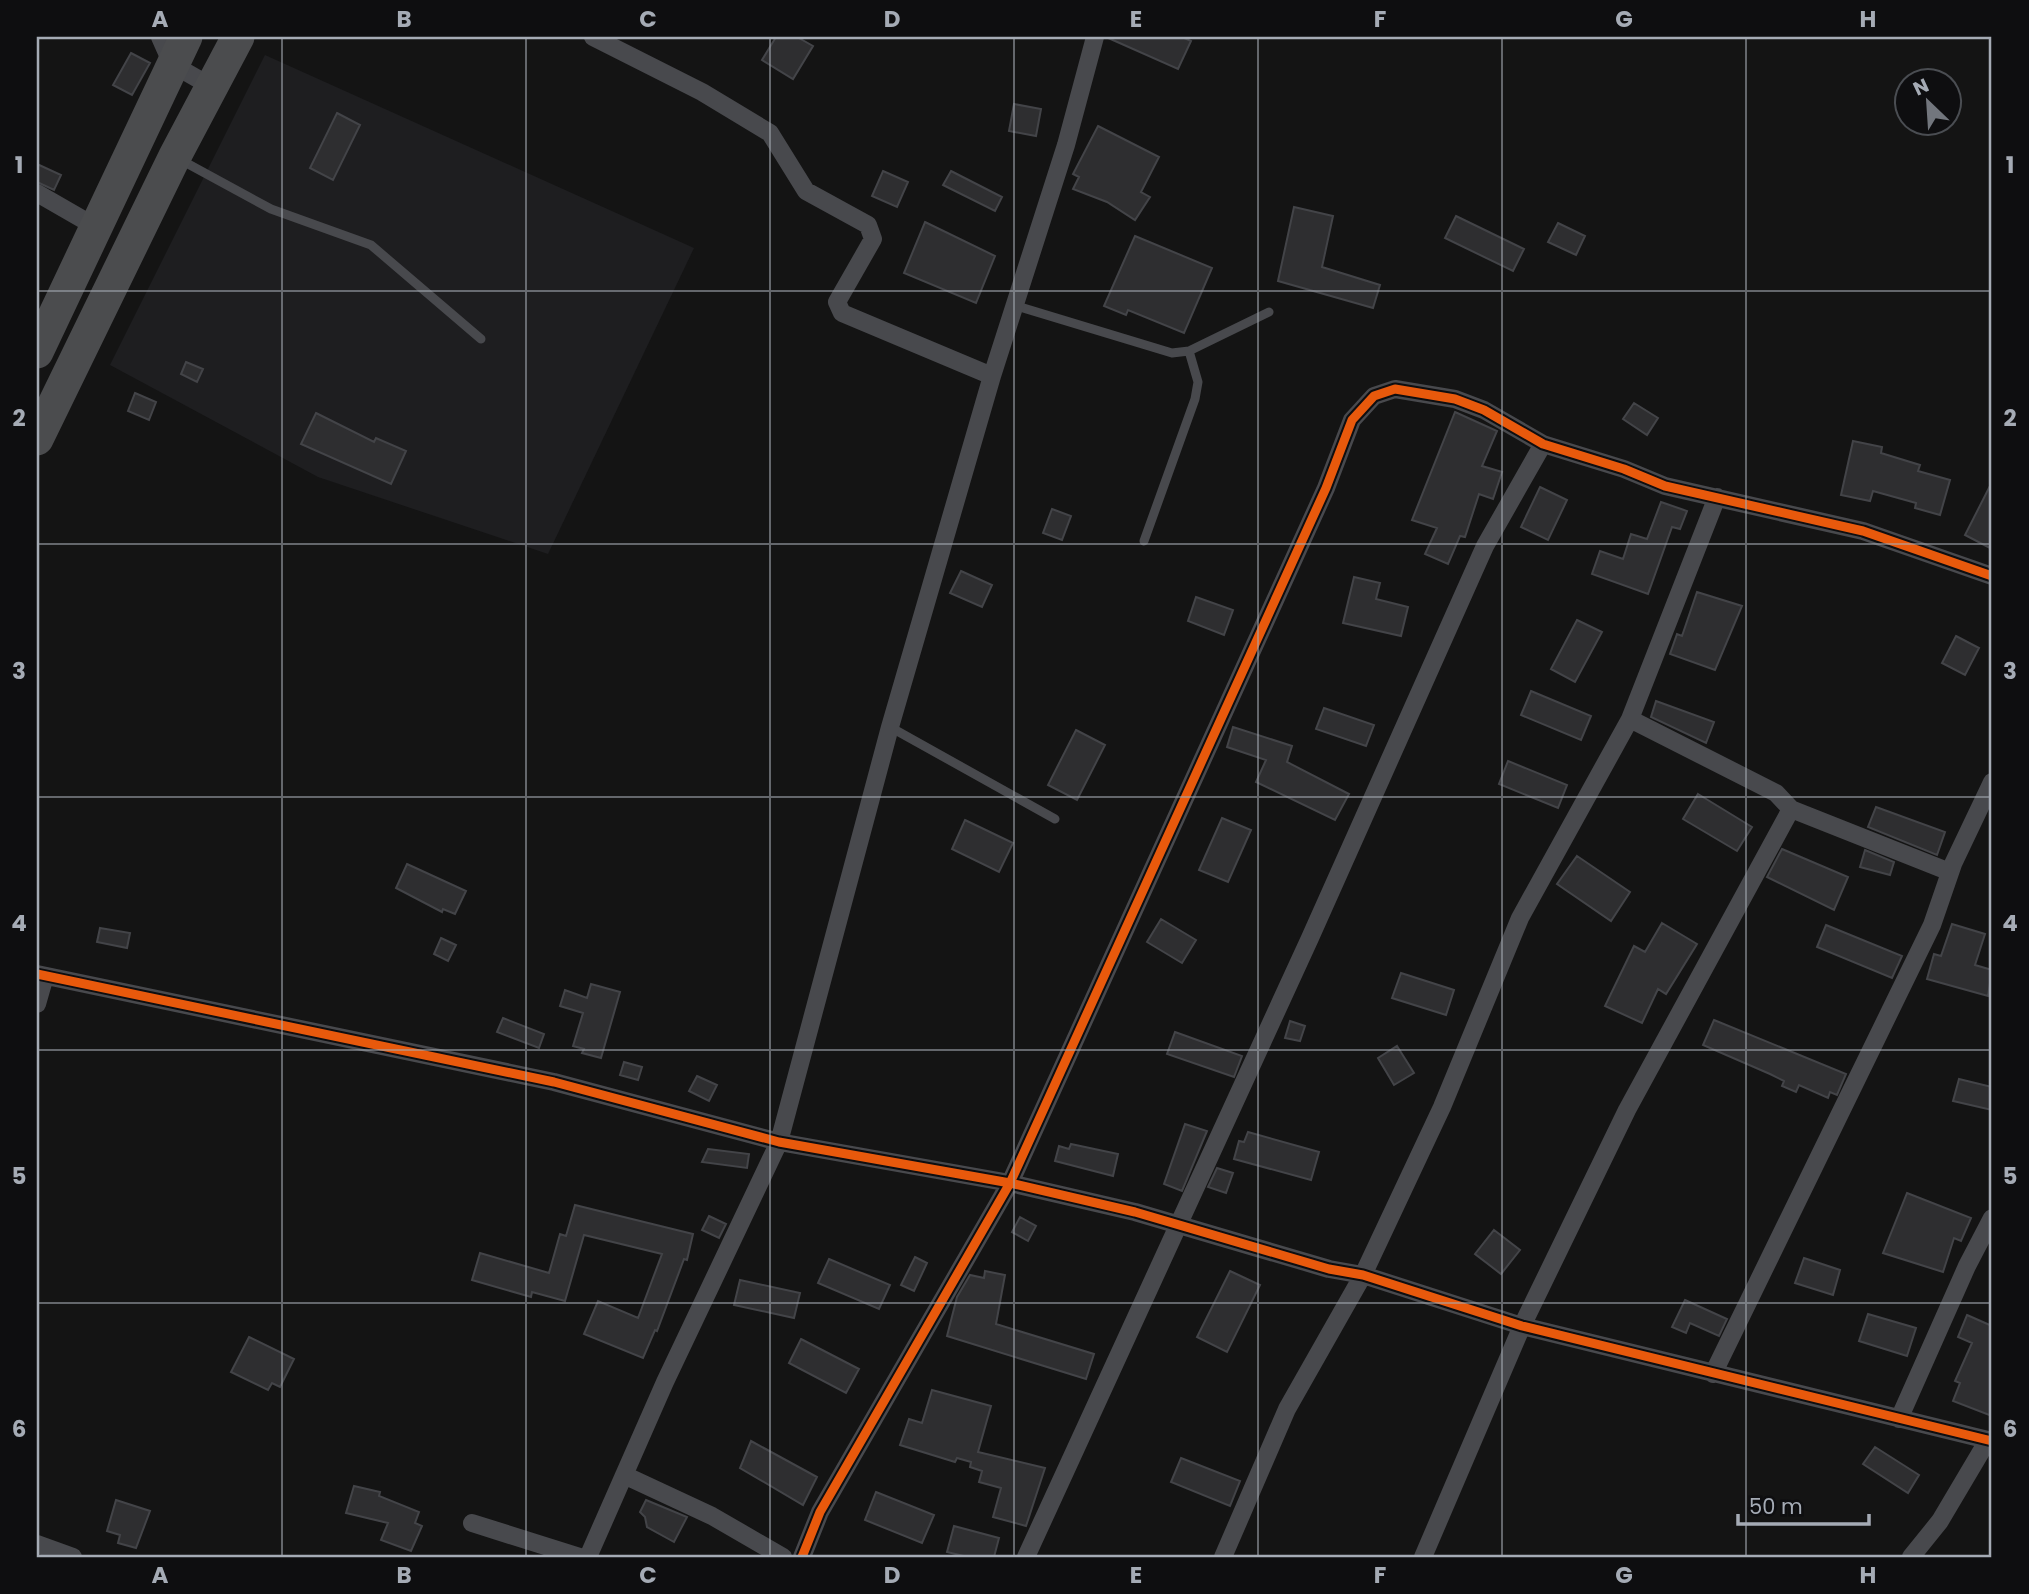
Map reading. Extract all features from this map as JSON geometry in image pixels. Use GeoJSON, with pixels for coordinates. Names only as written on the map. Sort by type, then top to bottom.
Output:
{"type":"FeatureCollection","features":[{"type":"Feature","properties":{"kind":"highway"},"geometry":{"type":"LineString","coordinates":[[37,439],[175,156],[238,37]]}},
{"type":"Feature","properties":{"kind":"highway"},"geometry":{"type":"LineString","coordinates":[[37,352],[96,227],[173,46]]}},
{"type":"Feature","properties":{"kind":"street"},"geometry":{"type":"LineString","coordinates":[[593,37],[702,92],[770,133],[806,191],[868,225],[873,239],[836,302],[842,313],[992,376]]}},
{"type":"Feature","properties":{"kind":"street"},"geometry":{"type":"LineString","coordinates":[[588,1557],[664,1382],[779,1142],[890,727],[992,376],[1017,306],[1066,145],[1095,37]]}},
{"type":"Feature","properties":{"kind":"street"},"geometry":{"type":"LineString","coordinates":[[173,46],[212,88]]}},
{"type":"Feature","properties":{"kind":"street"},"geometry":{"type":"LineString","coordinates":[[37,193],[96,227]]}},
{"type":"Feature","properties":{"kind":"street"},"geometry":{"type":"LineString","coordinates":[[802,1557],[820,1512],[1010,1183],[1326,488],[1352,420],[1374,396],[1395,390],[1455,399],[1484,410],[1543,444],[1624,468],[1665,486],[1863,531],[1992,576]]}},
{"type":"Feature","properties":{"kind":"street"},"geometry":{"type":"LineString","coordinates":[[1026,1557],[1485,546],[1543,444]]}},
{"type":"Feature","properties":{"kind":"street"},"geometry":{"type":"LineString","coordinates":[[1223,1557],[1287,1409],[1363,1275],[1442,1107],[1520,918],[1630,719],[1717,497]]}},
{"type":"Feature","properties":{"kind":"street"},"geometry":{"type":"LineString","coordinates":[[1630,719],[1776,793],[1791,809],[1950,872]]}},
{"type":"Feature","properties":{"kind":"street"},"geometry":{"type":"LineString","coordinates":[[1713,1374],[1932,925],[1950,872],[1992,782]]}},
{"type":"Feature","properties":{"kind":"street"},"geometry":{"type":"LineString","coordinates":[[1423,1557],[1522,1326],[1627,1110],[1791,809]]}},
{"type":"Feature","properties":{"kind":"street"},"geometry":{"type":"LineString","coordinates":[[37,1004],[41,975],[554,1082],[779,1142],[1010,1183],[1179,1225],[1329,1269],[1363,1275],[1522,1326],[1990,1441],[1940,1521],[1911,1557]]}},
{"type":"Feature","properties":{"kind":"street"},"geometry":{"type":"LineString","coordinates":[[1899,1419],[1967,1266],[1992,1218]]}},
{"type":"Feature","properties":{"kind":"street"},"geometry":{"type":"LineString","coordinates":[[624,1475],[712,1516],[783,1557]]}},
{"type":"Feature","properties":{"kind":"street"},"geometry":{"type":"LineString","coordinates":[[472,1523],[580,1557]]}},
{"type":"Feature","properties":{"kind":"street"},"geometry":{"type":"LineString","coordinates":[[37,1544],[73,1557]]}},
{"type":"Feature","properties":{"kind":"lane"},"geometry":{"type":"LineString","coordinates":[[175,156],[271,209],[371,245],[481,339]]}},
{"type":"Feature","properties":{"kind":"lane"},"geometry":{"type":"LineString","coordinates":[[1017,306],[1172,353],[1189,351],[1269,312]]}},
{"type":"Feature","properties":{"kind":"lane"},"geometry":{"type":"LineString","coordinates":[[1144,541],[1195,400],[1198,382],[1189,351]]}},
{"type":"Feature","properties":{"kind":"lane"},"geometry":{"type":"LineString","coordinates":[[890,727],[1055,819]]}},
{"type":"Feature","properties":{"kind":"shaded area"},"geometry":{"type":"Polygon","coordinates":[[[265,55],[694,248],[548,554],[318,477],[110,365],[265,55]]]}},
{"type":"Feature","properties":{"kind":"building"},"geometry":{"type":"Polygon","coordinates":[[[776,37],[797,37],[813,46],[793,79],[762,60],[776,37]]]}},
{"type":"Feature","properties":{"kind":"building"},"geometry":{"type":"Polygon","coordinates":[[[1106,37],[1182,37],[1191,41],[1178,69],[1106,37]]]}},
{"type":"Feature","properties":{"kind":"building"},"geometry":{"type":"Polygon","coordinates":[[[131,53],[150,63],[132,95],[113,85],[131,53]]]}},
{"type":"Feature","properties":{"kind":"building"},"geometry":{"type":"Polygon","coordinates":[[[1014,104],[1041,109],[1036,136],[1009,131],[1014,104]]]}},
{"type":"Feature","properties":{"kind":"building"},"geometry":{"type":"Polygon","coordinates":[[[337,113],[360,125],[333,180],[310,168],[337,113]]]}},
{"type":"Feature","properties":{"kind":"building"},"geometry":{"type":"Polygon","coordinates":[[[1098,126],[1159,157],[1141,192],[1150,197],[1135,220],[1107,202],[1073,189],[1079,177],[1073,174],[1098,126]]]}},
{"type":"Feature","properties":{"kind":"building"},"geometry":{"type":"Polygon","coordinates":[[[37,164],[61,175],[54,190],[37,182],[37,164]]]}},
{"type":"Feature","properties":{"kind":"building"},"geometry":{"type":"Polygon","coordinates":[[[883,171],[908,182],[897,207],[872,196],[883,171]]]}},
{"type":"Feature","properties":{"kind":"building"},"geometry":{"type":"Polygon","coordinates":[[[951,171],[1002,197],[995,211],[943,185],[951,171]]]}},
{"type":"Feature","properties":{"kind":"building"},"geometry":{"type":"Polygon","coordinates":[[[1294,207],[1333,216],[1322,267],[1380,285],[1373,308],[1278,281],[1294,207]]]}},
{"type":"Feature","properties":{"kind":"building"},"geometry":{"type":"Polygon","coordinates":[[[1456,216],[1524,249],[1513,271],[1445,238],[1456,216]]]}},
{"type":"Feature","properties":{"kind":"building"},"geometry":{"type":"Polygon","coordinates":[[[925,222],[995,256],[976,303],[904,273],[925,222]]]}},
{"type":"Feature","properties":{"kind":"building"},"geometry":{"type":"Polygon","coordinates":[[[1558,223],[1585,236],[1576,255],[1548,242],[1558,223]]]}},
{"type":"Feature","properties":{"kind":"building"},"geometry":{"type":"Polygon","coordinates":[[[1135,236],[1212,268],[1184,333],[1128,310],[1126,315],[1104,306],[1135,236]]]}},
{"type":"Feature","properties":{"kind":"building"},"geometry":{"type":"Polygon","coordinates":[[[186,362],[203,369],[197,382],[181,374],[186,362]]]}},
{"type":"Feature","properties":{"kind":"building"},"geometry":{"type":"Polygon","coordinates":[[[135,393],[156,402],[149,420],[128,411],[135,393]]]}},
{"type":"Feature","properties":{"kind":"building"},"geometry":{"type":"Polygon","coordinates":[[[1634,403],[1658,418],[1647,435],[1623,419],[1634,403]]]}},
{"type":"Feature","properties":{"kind":"building"},"geometry":{"type":"Polygon","coordinates":[[[1455,412],[1497,431],[1482,466],[1502,472],[1493,499],[1479,494],[1465,537],[1460,536],[1448,564],[1425,554],[1437,528],[1412,520],[1455,412]]]}},
{"type":"Feature","properties":{"kind":"building"},"geometry":{"type":"Polygon","coordinates":[[[316,413],[374,442],[376,438],[406,451],[391,484],[301,444],[316,413]]]}},
{"type":"Feature","properties":{"kind":"building"},"geometry":{"type":"Polygon","coordinates":[[[1853,441],[1882,447],[1881,453],[1920,465],[1918,471],[1950,480],[1940,515],[1915,508],[1916,503],[1873,491],[1870,501],[1841,495],[1853,441]]]}},
{"type":"Feature","properties":{"kind":"building"},"geometry":{"type":"Polygon","coordinates":[[[1992,482],[1992,549],[1965,535],[1992,482]]]}},
{"type":"Feature","properties":{"kind":"building"},"geometry":{"type":"Polygon","coordinates":[[[1540,487],[1567,500],[1548,540],[1521,527],[1540,487]]]}},
{"type":"Feature","properties":{"kind":"building"},"geometry":{"type":"Polygon","coordinates":[[[1661,502],[1687,511],[1680,529],[1672,527],[1648,594],[1592,574],[1600,551],[1623,559],[1631,534],[1647,539],[1661,502]]]}},
{"type":"Feature","properties":{"kind":"building"},"geometry":{"type":"Polygon","coordinates":[[[1052,509],[1071,516],[1062,540],[1043,533],[1052,509]]]}},
{"type":"Feature","properties":{"kind":"building"},"geometry":{"type":"Polygon","coordinates":[[[961,571],[992,585],[982,607],[950,593],[961,571]]]}},
{"type":"Feature","properties":{"kind":"building"},"geometry":{"type":"Polygon","coordinates":[[[1354,577],[1380,583],[1376,599],[1408,607],[1401,636],[1343,623],[1354,577]]]}},
{"type":"Feature","properties":{"kind":"building"},"geometry":{"type":"Polygon","coordinates":[[[1697,592],[1742,606],[1715,670],[1670,654],[1677,634],[1682,636],[1697,592]]]}},
{"type":"Feature","properties":{"kind":"building"},"geometry":{"type":"Polygon","coordinates":[[[1196,597],[1233,610],[1224,635],[1188,621],[1196,597]]]}},
{"type":"Feature","properties":{"kind":"building"},"geometry":{"type":"Polygon","coordinates":[[[1577,620],[1602,632],[1575,682],[1551,669],[1577,620]]]}},
{"type":"Feature","properties":{"kind":"building"},"geometry":{"type":"Polygon","coordinates":[[[1956,636],[1979,648],[1965,675],[1942,663],[1956,636]]]}},
{"type":"Feature","properties":{"kind":"building"},"geometry":{"type":"Polygon","coordinates":[[[1531,691],[1591,716],[1581,740],[1521,715],[1531,691]]]}},
{"type":"Feature","properties":{"kind":"building"},"geometry":{"type":"Polygon","coordinates":[[[1656,701],[1714,722],[1706,743],[1651,717],[1656,701]]]}},
{"type":"Feature","properties":{"kind":"building"},"geometry":{"type":"Polygon","coordinates":[[[1324,708],[1374,725],[1366,746],[1316,729],[1324,708]]]}},
{"type":"Feature","properties":{"kind":"building"},"geometry":{"type":"Polygon","coordinates":[[[1233,727],[1292,746],[1287,762],[1349,794],[1335,820],[1256,782],[1266,760],[1227,747],[1233,727]]]}},
{"type":"Feature","properties":{"kind":"building"},"geometry":{"type":"Polygon","coordinates":[[[1076,730],[1105,745],[1077,800],[1048,785],[1076,730]]]}},
{"type":"Feature","properties":{"kind":"building"},"geometry":{"type":"Polygon","coordinates":[[[1508,761],[1567,785],[1558,808],[1499,784],[1508,761]]]}},
{"type":"Feature","properties":{"kind":"building"},"geometry":{"type":"Polygon","coordinates":[[[1698,794],[1752,827],[1737,851],[1683,819],[1698,794]]]}},
{"type":"Feature","properties":{"kind":"building"},"geometry":{"type":"Polygon","coordinates":[[[1876,807],[1945,832],[1937,855],[1868,827],[1876,807]]]}},
{"type":"Feature","properties":{"kind":"building"},"geometry":{"type":"Polygon","coordinates":[[[1222,818],[1251,830],[1228,882],[1199,870],[1222,818]]]}},
{"type":"Feature","properties":{"kind":"building"},"geometry":{"type":"Polygon","coordinates":[[[965,820],[1013,843],[999,872],[952,849],[965,820]]]}},
{"type":"Feature","properties":{"kind":"building"},"geometry":{"type":"Polygon","coordinates":[[[1782,849],[1848,877],[1834,910],[1767,877],[1782,849]]]}},
{"type":"Feature","properties":{"kind":"building"},"geometry":{"type":"Polygon","coordinates":[[[1865,850],[1894,862],[1890,875],[1860,867],[1865,850]]]}},
{"type":"Feature","properties":{"kind":"building"},"geometry":{"type":"Polygon","coordinates":[[[1577,856],[1630,892],[1611,921],[1557,884],[1577,856]]]}},
{"type":"Feature","properties":{"kind":"building"},"geometry":{"type":"Polygon","coordinates":[[[407,864],[466,891],[455,914],[443,909],[442,912],[396,888],[407,864]]]}},
{"type":"Feature","properties":{"kind":"building"},"geometry":{"type":"Polygon","coordinates":[[[1161,919],[1196,940],[1182,963],[1147,942],[1161,919]]]}},
{"type":"Feature","properties":{"kind":"building"},"geometry":{"type":"Polygon","coordinates":[[[1662,923],[1697,944],[1666,994],[1658,989],[1642,1023],[1605,1006],[1634,946],[1645,952],[1662,923]]]}},
{"type":"Feature","properties":{"kind":"building"},"geometry":{"type":"Polygon","coordinates":[[[1952,924],[1985,934],[1975,965],[1992,970],[1988,996],[1927,979],[1934,954],[1941,956],[1952,924]]]}},
{"type":"Feature","properties":{"kind":"building"},"geometry":{"type":"Polygon","coordinates":[[[1826,925],[1902,956],[1892,978],[1817,947],[1826,925]]]}},
{"type":"Feature","properties":{"kind":"building"},"geometry":{"type":"Polygon","coordinates":[[[100,928],[130,933],[127,948],[97,942],[100,928]]]}},
{"type":"Feature","properties":{"kind":"building"},"geometry":{"type":"Polygon","coordinates":[[[441,938],[456,945],[448,961],[434,954],[441,938]]]}},
{"type":"Feature","properties":{"kind":"building"},"geometry":{"type":"Polygon","coordinates":[[[1401,973],[1454,990],[1446,1015],[1392,998],[1401,973]]]}},
{"type":"Feature","properties":{"kind":"building"},"geometry":{"type":"Polygon","coordinates":[[[591,984],[620,992],[601,1058],[582,1053],[584,1049],[573,1046],[583,1013],[560,1006],[565,990],[587,998],[591,984]]]}},
{"type":"Feature","properties":{"kind":"building"},"geometry":{"type":"Polygon","coordinates":[[[503,1018],[544,1034],[539,1048],[497,1032],[503,1018]]]}},
{"type":"Feature","properties":{"kind":"building"},"geometry":{"type":"Polygon","coordinates":[[[1714,1020],[1846,1074],[1837,1095],[1830,1092],[1828,1098],[1799,1085],[1796,1092],[1782,1086],[1784,1081],[1703,1045],[1714,1020]]]}},
{"type":"Feature","properties":{"kind":"building"},"geometry":{"type":"Polygon","coordinates":[[[1290,1021],[1305,1026],[1300,1041],[1285,1038],[1290,1021]]]}},
{"type":"Feature","properties":{"kind":"building"},"geometry":{"type":"Polygon","coordinates":[[[1175,1032],[1242,1056],[1234,1077],[1167,1054],[1175,1032]]]}},
{"type":"Feature","properties":{"kind":"building"},"geometry":{"type":"Polygon","coordinates":[[[1397,1046],[1414,1073],[1394,1085],[1378,1058],[1397,1046]]]}},
{"type":"Feature","properties":{"kind":"building"},"geometry":{"type":"Polygon","coordinates":[[[624,1062],[642,1067],[638,1080],[620,1075],[624,1062]]]}},
{"type":"Feature","properties":{"kind":"building"},"geometry":{"type":"Polygon","coordinates":[[[697,1076],[717,1085],[709,1101],[689,1091],[697,1076]]]}},
{"type":"Feature","properties":{"kind":"building"},"geometry":{"type":"Polygon","coordinates":[[[1959,1079],[1992,1087],[1992,1110],[1953,1101],[1959,1079]]]}},
{"type":"Feature","properties":{"kind":"building"},"geometry":{"type":"Polygon","coordinates":[[[1185,1124],[1207,1131],[1182,1191],[1164,1184],[1185,1124]]]}},
{"type":"Feature","properties":{"kind":"building"},"geometry":{"type":"Polygon","coordinates":[[[1248,1132],[1319,1152],[1311,1180],[1234,1159],[1239,1141],[1244,1142],[1248,1132]]]}},
{"type":"Feature","properties":{"kind":"building"},"geometry":{"type":"Polygon","coordinates":[[[1071,1144],[1118,1154],[1113,1176],[1055,1161],[1059,1146],[1069,1149],[1071,1144]]]}},
{"type":"Feature","properties":{"kind":"building"},"geometry":{"type":"Polygon","coordinates":[[[708,1149],[749,1154],[747,1168],[702,1162],[708,1149]]]}},
{"type":"Feature","properties":{"kind":"building"},"geometry":{"type":"Polygon","coordinates":[[[1217,1168],[1233,1173],[1226,1193],[1208,1187],[1217,1168]]]}},
{"type":"Feature","properties":{"kind":"building"},"geometry":{"type":"Polygon","coordinates":[[[1907,1193],[1971,1218],[1961,1241],[1954,1238],[1943,1272],[1883,1253],[1907,1193]]]}},
{"type":"Feature","properties":{"kind":"building"},"geometry":{"type":"Polygon","coordinates":[[[575,1205],[693,1234],[687,1260],[684,1259],[657,1331],[655,1330],[643,1358],[584,1334],[598,1301],[638,1318],[662,1254],[584,1235],[565,1301],[532,1292],[531,1297],[472,1280],[480,1253],[549,1273],[560,1234],[566,1236],[575,1205]]]}},
{"type":"Feature","properties":{"kind":"building"},"geometry":{"type":"Polygon","coordinates":[[[709,1216],[726,1224],[719,1238],[702,1230],[709,1216]]]}},
{"type":"Feature","properties":{"kind":"building"},"geometry":{"type":"Polygon","coordinates":[[[1020,1217],[1036,1226],[1028,1241],[1012,1232],[1020,1217]]]}},
{"type":"Feature","properties":{"kind":"building"},"geometry":{"type":"Polygon","coordinates":[[[1494,1230],[1520,1250],[1501,1274],[1475,1254],[1494,1230]]]}},
{"type":"Feature","properties":{"kind":"building"},"geometry":{"type":"Polygon","coordinates":[[[915,1257],[927,1263],[914,1291],[901,1285],[915,1257]]]}},
{"type":"Feature","properties":{"kind":"building"},"geometry":{"type":"Polygon","coordinates":[[[1804,1258],[1840,1270],[1833,1295],[1795,1283],[1804,1258]]]}},
{"type":"Feature","properties":{"kind":"building"},"geometry":{"type":"Polygon","coordinates":[[[829,1259],[890,1285],[879,1309],[818,1283],[829,1259]]]}},
{"type":"Feature","properties":{"kind":"building"},"geometry":{"type":"Polygon","coordinates":[[[985,1271],[1005,1275],[996,1324],[1094,1354],[1086,1379],[947,1336],[957,1297],[970,1275],[984,1278],[985,1271]]]}},
{"type":"Feature","properties":{"kind":"building"},"geometry":{"type":"Polygon","coordinates":[[[1230,1271],[1260,1285],[1227,1352],[1197,1337],[1230,1271]]]}},
{"type":"Feature","properties":{"kind":"building"},"geometry":{"type":"Polygon","coordinates":[[[740,1280],[800,1293],[794,1318],[734,1305],[740,1280]]]}},
{"type":"Feature","properties":{"kind":"building"},"geometry":{"type":"Polygon","coordinates":[[[1685,1300],[1727,1319],[1719,1336],[1690,1323],[1686,1333],[1672,1327],[1685,1300]]]}},
{"type":"Feature","properties":{"kind":"building"},"geometry":{"type":"Polygon","coordinates":[[[1868,1314],[1916,1328],[1907,1356],[1859,1341],[1868,1314]]]}},
{"type":"Feature","properties":{"kind":"building"},"geometry":{"type":"Polygon","coordinates":[[[1967,1315],[1992,1326],[1992,1416],[1953,1401],[1960,1383],[1955,1381],[1972,1343],[1958,1337],[1967,1315]]]}},
{"type":"Feature","properties":{"kind":"building"},"geometry":{"type":"Polygon","coordinates":[[[249,1337],[294,1359],[280,1387],[272,1383],[268,1390],[231,1372],[249,1337]]]}},
{"type":"Feature","properties":{"kind":"building"},"geometry":{"type":"Polygon","coordinates":[[[801,1339],[859,1369],[846,1393],[789,1363],[801,1339]]]}},
{"type":"Feature","properties":{"kind":"building"},"geometry":{"type":"Polygon","coordinates":[[[932,1390],[991,1406],[978,1452],[1045,1468],[1026,1526],[993,1517],[1001,1488],[979,1482],[982,1471],[970,1467],[971,1462],[957,1458],[955,1462],[900,1445],[909,1419],[922,1423],[932,1390]]]}},
{"type":"Feature","properties":{"kind":"building"},"geometry":{"type":"Polygon","coordinates":[[[751,1441],[817,1477],[803,1505],[740,1468],[751,1441]]]}},
{"type":"Feature","properties":{"kind":"building"},"geometry":{"type":"Polygon","coordinates":[[[1875,1447],[1919,1475],[1908,1493],[1863,1464],[1875,1447]]]}},
{"type":"Feature","properties":{"kind":"building"},"geometry":{"type":"Polygon","coordinates":[[[1181,1458],[1240,1481],[1230,1506],[1171,1482],[1181,1458]]]}},
{"type":"Feature","properties":{"kind":"building"},"geometry":{"type":"Polygon","coordinates":[[[354,1486],[380,1492],[379,1496],[419,1512],[415,1523],[422,1526],[411,1551],[381,1540],[388,1523],[346,1513],[354,1486]]]}},
{"type":"Feature","properties":{"kind":"building"},"geometry":{"type":"Polygon","coordinates":[[[876,1492],[934,1515],[922,1543],[865,1520],[876,1492]]]}},
{"type":"Feature","properties":{"kind":"building"},"geometry":{"type":"Polygon","coordinates":[[[116,1500],[150,1511],[136,1548],[118,1543],[120,1535],[107,1531],[116,1500]]]}},
{"type":"Feature","properties":{"kind":"building"},"geometry":{"type":"Polygon","coordinates":[[[646,1500],[687,1517],[674,1542],[647,1527],[645,1517],[640,1512],[646,1500]]]}},
{"type":"Feature","properties":{"kind":"building"},"geometry":{"type":"Polygon","coordinates":[[[954,1526],[999,1538],[994,1557],[968,1557],[947,1552],[954,1526]]]}},
{"type":"Feature","properties":{"kind":"cycle path"},"geometry":{"type":"LineString","coordinates":[[802,1557],[820,1512],[1010,1183],[1326,488],[1352,420],[1374,396],[1395,389],[1455,399],[1484,410],[1543,444],[1624,469],[1665,486],[1863,531],[1992,576]]}},
{"type":"Feature","properties":{"kind":"cycle path"},"geometry":{"type":"LineString","coordinates":[[37,974],[554,1082],[779,1142],[1010,1183],[1135,1212],[1329,1269],[1363,1275],[1522,1326],[1992,1441]]}}]}
